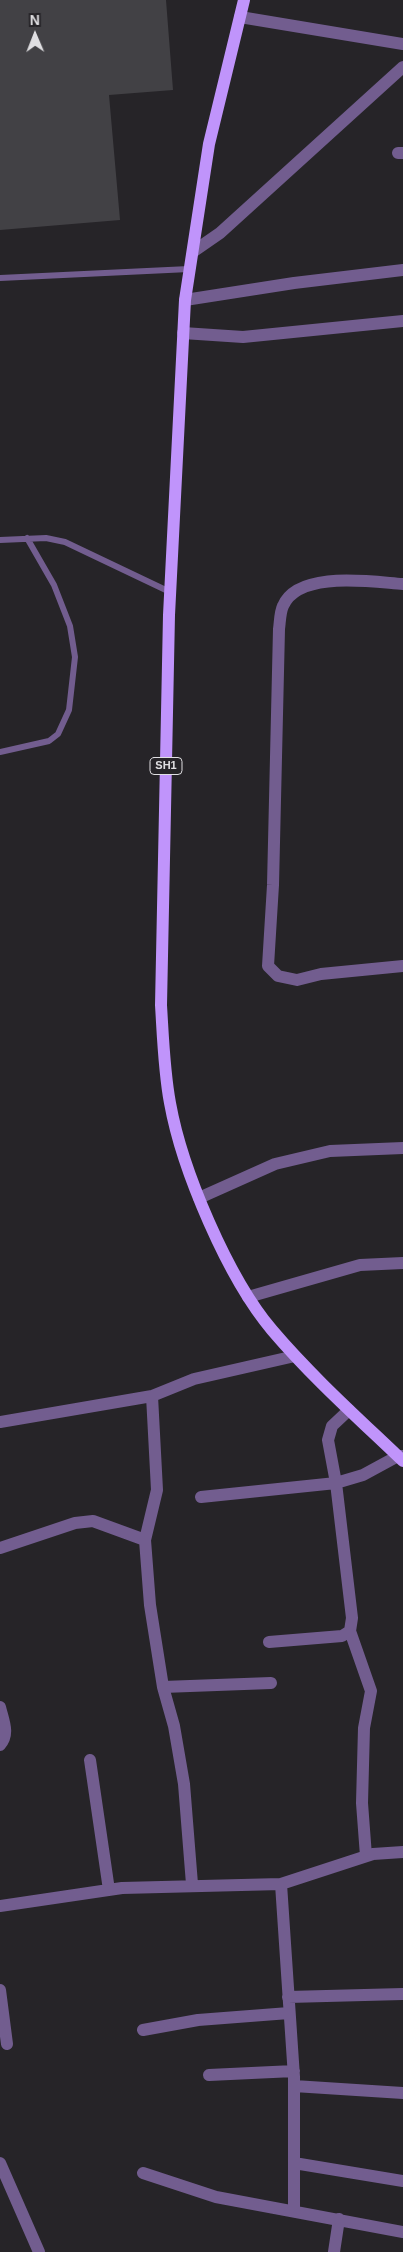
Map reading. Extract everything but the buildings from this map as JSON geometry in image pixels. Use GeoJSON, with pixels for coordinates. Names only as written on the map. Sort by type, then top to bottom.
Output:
{"type":"FeatureCollection","features":[{"type":"Feature","properties":{"kind":"main road","name":"SH1"},"geometry":{"type":"LineString","coordinates":[[244,0],[209,144],[194,251],[188,269],[185,300],[170,592],[161,1005],[170,1103],[182,1155],[199,1198],[224,1252],[248,1297],[270,1328],[295,1356],[401,1458]]}},
{"type":"Feature","properties":{"kind":"street"},"geometry":{"type":"LineString","coordinates":[[240,17],[403,44]]}},
{"type":"Feature","properties":{"kind":"street"},"geometry":{"type":"LineString","coordinates":[[194,251],[220,233],[403,67]]}},
{"type":"Feature","properties":{"kind":"street"},"geometry":{"type":"LineString","coordinates":[[185,300],[294,283],[403,270]]}},
{"type":"Feature","properties":{"kind":"street"},"geometry":{"type":"LineString","coordinates":[[183,333],[243,337],[403,321]]}},
{"type":"Feature","properties":{"kind":"street"},"geometry":{"type":"LineString","coordinates":[[403,584],[328,580],[296,590],[283,605],[280,629],[273,885],[268,966],[278,976],[297,980],[321,974],[403,966]]}},
{"type":"Feature","properties":{"kind":"street"},"geometry":{"type":"LineString","coordinates":[[199,1198],[275,1164],[330,1151],[403,1148]]}},
{"type":"Feature","properties":{"kind":"street"},"geometry":{"type":"LineString","coordinates":[[248,1297],[360,1265],[403,1263]]}},
{"type":"Feature","properties":{"kind":"street"},"geometry":{"type":"LineString","coordinates":[[0,1422],[152,1396],[194,1379],[295,1356]]}},
{"type":"Feature","properties":{"kind":"street"},"geometry":{"type":"LineString","coordinates":[[152,1396],[157,1490],[145,1540],[150,1605],[163,1687],[174,1726],[184,1784],[192,1884]]}},
{"type":"Feature","properties":{"kind":"street"},"geometry":{"type":"LineString","coordinates":[[349,1410],[332,1426],[328,1440],[336,1483],[352,1618],[350,1631],[371,1691],[364,1728],[362,1793],[366,1856]]}},
{"type":"Feature","properties":{"kind":"street"},"geometry":{"type":"LineString","coordinates":[[201,1497],[336,1483],[363,1475],[401,1458]]}},
{"type":"Feature","properties":{"kind":"street"},"geometry":{"type":"LineString","coordinates":[[0,1548],[75,1523],[93,1521],[145,1540]]}},
{"type":"Feature","properties":{"kind":"street"},"geometry":{"type":"LineString","coordinates":[[269,1642],[342,1636],[350,1631]]}},
{"type":"Feature","properties":{"kind":"street"},"geometry":{"type":"LineString","coordinates":[[163,1687],[271,1683]]}},
{"type":"Feature","properties":{"kind":"street"},"geometry":{"type":"LineString","coordinates":[[0,1707],[6,1728],[5,1740],[0,1745]]}},
{"type":"Feature","properties":{"kind":"street"},"geometry":{"type":"LineString","coordinates":[[90,1760],[109,1890]]}},
{"type":"Feature","properties":{"kind":"street"},"geometry":{"type":"LineString","coordinates":[[0,1906],[109,1890],[192,1884],[262,1886],[281,1884],[366,1856],[403,1852]]}},
{"type":"Feature","properties":{"kind":"street"},"geometry":{"type":"LineString","coordinates":[[281,1884],[294,2071],[294,2211]]}},
{"type":"Feature","properties":{"kind":"street"},"geometry":{"type":"LineString","coordinates":[[0,1990],[7,2044]]}},
{"type":"Feature","properties":{"kind":"street"},"geometry":{"type":"LineString","coordinates":[[288,1996],[403,1994]]}},
{"type":"Feature","properties":{"kind":"street"},"geometry":{"type":"LineString","coordinates":[[143,2030],[198,2020],[290,2013]]}},
{"type":"Feature","properties":{"kind":"street"},"geometry":{"type":"LineString","coordinates":[[209,2075],[294,2071]]}},
{"type":"Feature","properties":{"kind":"street"},"geometry":{"type":"LineString","coordinates":[[294,2086],[403,2093]]}},
{"type":"Feature","properties":{"kind":"street"},"geometry":{"type":"LineString","coordinates":[[0,2162],[39,2252]]}},
{"type":"Feature","properties":{"kind":"street"},"geometry":{"type":"LineString","coordinates":[[294,2163],[403,2181]]}},
{"type":"Feature","properties":{"kind":"street"},"geometry":{"type":"LineString","coordinates":[[144,2173],[216,2197],[403,2232]]}},
{"type":"Feature","properties":{"kind":"street"},"geometry":{"type":"LineString","coordinates":[[334,2252],[339,2219]]}},
{"type":"Feature","properties":{"kind":"lane"},"geometry":{"type":"LineString","coordinates":[[0,278],[188,269]]}},
{"type":"Feature","properties":{"kind":"lane"},"geometry":{"type":"LineString","coordinates":[[0,752],[49,741],[58,734],[64,725],[70,701],[75,657],[70,626],[54,585],[27,538]]}},
{"type":"Feature","properties":{"kind":"lane"},"geometry":{"type":"LineString","coordinates":[[0,540],[46,538],[65,542],[170,592]]}}]}
